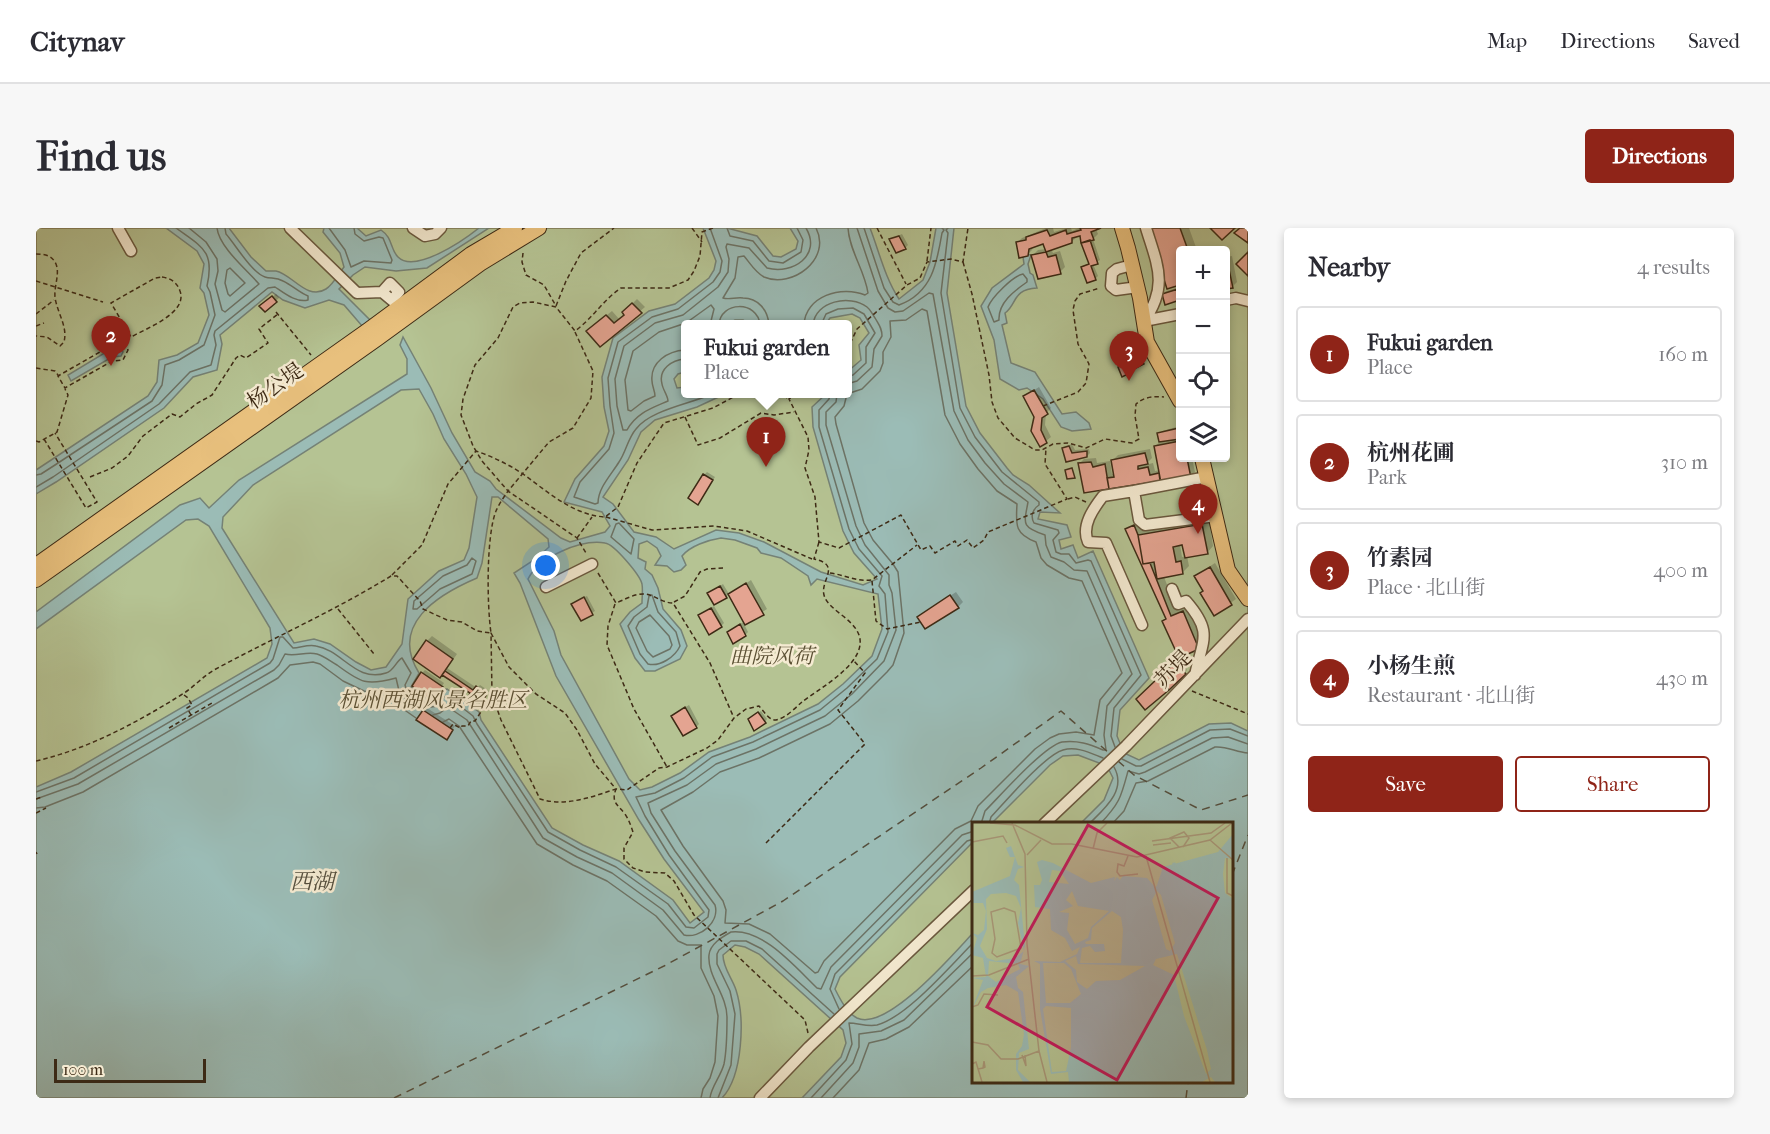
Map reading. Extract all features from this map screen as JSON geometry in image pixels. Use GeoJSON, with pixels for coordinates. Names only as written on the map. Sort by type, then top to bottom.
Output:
{"type":"FeatureCollection","features":[{"type":"Feature","properties":{"kind":"main road","name":"杨公堤"},"geometry":{"type":"LineString","coordinates":[[36,565],[319,365],[396,303],[471,254],[518,234],[539,228]]}},
{"type":"Feature","properties":{"kind":"main road"},"geometry":{"type":"LineString","coordinates":[[1122,228],[1148,342],[1176,393]]}},
{"type":"Feature","properties":{"kind":"main road","name":"杨公堤"},"geometry":{"type":"LineString","coordinates":[[36,580],[377,339],[518,234]]}},
{"type":"Feature","properties":{"kind":"main road"},"geometry":{"type":"LineString","coordinates":[[1203,462],[1228,570],[1248,599]]}},
{"type":"Feature","properties":{"kind":"street"},"geometry":{"type":"LineString","coordinates":[[118,228],[131,251]]}},
{"type":"Feature","properties":{"kind":"street"},"geometry":{"type":"LineString","coordinates":[[290,228],[357,292],[382,292],[396,303]]}},
{"type":"Feature","properties":{"kind":"street"},"geometry":{"type":"LineString","coordinates":[[413,228],[425,236],[435,234],[441,228]]}},
{"type":"Feature","properties":{"kind":"street"},"geometry":{"type":"LineString","coordinates":[[1144,321],[1158,290],[1159,275],[1146,228]]}},
{"type":"Feature","properties":{"kind":"street"},"geometry":{"type":"LineString","coordinates":[[1132,265],[1117,269],[1112,273],[1111,286],[1116,290],[1137,287]]}},
{"type":"Feature","properties":{"kind":"street"},"geometry":{"type":"LineString","coordinates":[[360,300],[369,292]]}},
{"type":"Feature","properties":{"kind":"street"},"geometry":{"type":"LineString","coordinates":[[1230,299],[1248,301]]}},
{"type":"Feature","properties":{"kind":"street"},"geometry":{"type":"LineString","coordinates":[[1144,321],[1176,315]]}},
{"type":"Feature","properties":{"kind":"street"},"geometry":{"type":"LineString","coordinates":[[1142,625],[1106,543],[1088,543],[1085,536],[1085,530],[1095,507],[1103,496],[1207,477]]}},
{"type":"Feature","properties":{"kind":"street"},"geometry":{"type":"LineString","coordinates":[[1134,491],[1139,520],[1145,525],[1216,516]]}},
{"type":"Feature","properties":{"kind":"street"},"geometry":{"type":"LineString","coordinates":[[546,587],[592,564]]}},
{"type":"Feature","properties":{"kind":"street"},"geometry":{"type":"LineString","coordinates":[[1172,589],[1178,604],[1186,601],[1198,615],[1205,632],[1195,675]]}},
{"type":"Feature","properties":{"kind":"street","name":"苏堤"},"geometry":{"type":"LineString","coordinates":[[1046,822],[1126,746],[1248,619]]}},
{"type":"Feature","properties":{"kind":"street"},"geometry":{"type":"LineString","coordinates":[[760,1098],[855,1002],[972,892]]}},
{"type":"Feature","properties":{"kind":"path"},"geometry":{"type":"LineString","coordinates":[[556,307],[566,281],[581,253],[614,228]]}},
{"type":"Feature","properties":{"kind":"path"},"geometry":{"type":"LineString","coordinates":[[692,228],[702,242]]}},
{"type":"Feature","properties":{"kind":"path"},"geometry":{"type":"LineString","coordinates":[[575,331],[621,288],[669,288],[688,280],[694,271],[702,242],[702,232],[713,228]]}},
{"type":"Feature","properties":{"kind":"path"},"geometry":{"type":"LineString","coordinates":[[878,228],[907,285]]}},
{"type":"Feature","properties":{"kind":"path"},"geometry":{"type":"LineString","coordinates":[[852,340],[857,329],[907,285],[920,278],[928,262],[931,228]]}},
{"type":"Feature","properties":{"kind":"path"},"geometry":{"type":"LineString","coordinates":[[968,228],[963,262],[989,375],[992,402],[998,418],[1015,438],[1035,450],[1053,444],[1068,443],[1086,448],[1105,439],[1132,443],[1139,439],[1135,416],[1136,404],[1142,399],[1155,396],[1176,399]]}},
{"type":"Feature","properties":{"kind":"path"},"geometry":{"type":"LineString","coordinates":[[476,452],[498,459],[522,474],[557,500],[592,516],[605,517],[652,530],[714,526],[739,529],[763,536],[814,560],[822,561],[829,573],[823,589],[824,598],[852,623],[858,634],[861,644],[856,657],[832,681],[792,711],[776,720],[771,719],[759,706],[746,709],[734,718],[718,740],[707,748],[667,767],[659,768],[627,790],[616,789],[579,801],[553,803],[540,799],[501,720],[492,694],[491,633],[488,612],[491,537],[496,512],[508,490],[522,474],[549,442],[573,428],[591,398],[593,371],[575,331],[556,307],[544,285],[526,275],[522,262],[524,246],[518,234]]}},
{"type":"Feature","properties":{"kind":"path"},"geometry":{"type":"LineString","coordinates":[[36,254],[51,257],[56,264],[55,299],[66,334],[60,346],[47,337],[36,336]]}},
{"type":"Feature","properties":{"kind":"path"},"geometry":{"type":"LineString","coordinates":[[928,262],[951,259],[963,262]]}},
{"type":"Feature","properties":{"kind":"path"},"geometry":{"type":"LineString","coordinates":[[125,342],[177,309],[182,297],[178,286],[173,281],[168,278],[155,278],[111,303],[131,338]]}},
{"type":"Feature","properties":{"kind":"path"},"geometry":{"type":"LineString","coordinates":[[36,281],[103,302]]}},
{"type":"Feature","properties":{"kind":"path"},"geometry":{"type":"LineString","coordinates":[[1043,406],[1078,392],[1086,383],[1089,364],[1078,344],[1073,310],[1075,301],[1080,294],[1111,284]]}},
{"type":"Feature","properties":{"kind":"path"},"geometry":{"type":"LineString","coordinates":[[36,314],[55,299]]}},
{"type":"Feature","properties":{"kind":"path"},"geometry":{"type":"LineString","coordinates":[[556,307],[533,302],[520,303],[513,307],[498,338],[475,365],[463,399],[461,415],[466,433],[476,452],[494,477],[508,490],[577,538],[616,603]]}},
{"type":"Feature","properties":{"kind":"path"},"geometry":{"type":"LineString","coordinates":[[276,312],[319,365]]}},
{"type":"Feature","properties":{"kind":"path"},"geometry":{"type":"LineString","coordinates":[[90,477],[112,468],[128,456],[143,436],[172,414],[180,417],[212,395],[236,358],[240,355],[246,358],[268,343],[259,329],[278,314]]}},
{"type":"Feature","properties":{"kind":"path"},"geometry":{"type":"LineString","coordinates":[[36,326],[44,322]]}},
{"type":"Feature","properties":{"kind":"path"},"geometry":{"type":"LineString","coordinates":[[58,376],[105,349],[111,340],[118,339],[125,342]]}},
{"type":"Feature","properties":{"kind":"path"},"geometry":{"type":"LineString","coordinates":[[65,388],[112,361],[123,360],[128,354],[125,342]]}},
{"type":"Feature","properties":{"kind":"path"},"geometry":{"type":"LineString","coordinates":[[36,368],[55,371],[68,395],[57,432],[39,442],[36,441]]}},
{"type":"Feature","properties":{"kind":"path"},"geometry":{"type":"LineString","coordinates":[[605,517],[618,507],[637,463],[664,423],[713,408],[730,398]]}},
{"type":"Feature","properties":{"kind":"path"},"geometry":{"type":"LineString","coordinates":[[789,399],[808,437],[809,450],[805,468],[815,497],[819,542],[814,560]]}},
{"type":"Feature","properties":{"kind":"path"},"geometry":{"type":"LineString","coordinates":[[685,416],[698,445],[720,438],[760,413],[774,415],[796,412]]}},
{"type":"Feature","properties":{"kind":"path"},"geometry":{"type":"LineString","coordinates":[[44,439],[86,508],[97,502],[55,433]]}},
{"type":"Feature","properties":{"kind":"path"},"geometry":{"type":"LineString","coordinates":[[1046,448],[1045,464],[1067,499]]}},
{"type":"Feature","properties":{"kind":"path"},"geometry":{"type":"LineString","coordinates":[[36,761],[110,736],[183,694],[214,670],[269,640],[337,608],[392,576],[422,545],[448,484],[476,452]]}},
{"type":"Feature","properties":{"kind":"path"},"geometry":{"type":"LineString","coordinates":[[819,542],[839,548],[901,515],[921,550],[930,546],[934,553],[955,541],[958,546],[967,540],[973,548],[984,540],[988,532],[1067,499],[1075,497],[1095,507]]}},
{"type":"Feature","properties":{"kind":"path"},"geometry":{"type":"LineString","coordinates":[[577,538],[592,516]]}},
{"type":"Feature","properties":{"kind":"path"},"geometry":{"type":"LineString","coordinates":[[829,573],[852,579],[872,580],[918,544]]}},
{"type":"Feature","properties":{"kind":"path"},"geometry":{"type":"LineString","coordinates":[[667,767],[634,709],[608,645],[608,626],[616,603],[646,594],[665,603],[673,603],[685,596],[700,572],[707,569],[724,568]]}},
{"type":"Feature","properties":{"kind":"path"},"geometry":{"type":"LineString","coordinates":[[392,576],[397,576],[420,601],[423,609],[447,620],[462,622],[477,631],[491,633]]}},
{"type":"Feature","properties":{"kind":"path"},"geometry":{"type":"LineString","coordinates":[[872,580],[876,621],[887,629],[921,622]]}},
{"type":"Feature","properties":{"kind":"path"},"geometry":{"type":"LineString","coordinates":[[673,603],[710,663],[734,718]]}},
{"type":"Feature","properties":{"kind":"path"},"geometry":{"type":"LineString","coordinates":[[337,608],[374,654]]}},
{"type":"Feature","properties":{"kind":"path"},"geometry":{"type":"LineString","coordinates":[[491,633],[509,667],[536,694],[565,713],[595,764],[616,789]]}},
{"type":"Feature","properties":{"kind":"path"},"geometry":{"type":"LineString","coordinates":[[766,843],[865,744],[838,710],[865,673],[853,660]]}},
{"type":"Feature","properties":{"kind":"path"},"geometry":{"type":"LineString","coordinates":[[1183,687],[1248,714]]}},
{"type":"Feature","properties":{"kind":"path"},"geometry":{"type":"LineString","coordinates":[[183,694],[189,698],[192,705],[187,708],[191,715]]}},
{"type":"Feature","properties":{"kind":"path"},"geometry":{"type":"LineString","coordinates":[[450,728],[453,724],[460,728],[475,721],[492,694]]}},
{"type":"Feature","properties":{"kind":"path"},"geometry":{"type":"LineString","coordinates":[[169,728],[212,704]]}},
{"type":"Feature","properties":{"kind":"path"},"geometry":{"type":"LineString","coordinates":[[616,789],[613,797],[616,806],[630,821],[633,832],[624,848],[624,859],[633,868],[645,872],[665,873],[674,881],[694,915],[805,1020],[809,1047]]}},
{"type":"Feature","properties":{"kind":"path"},"geometry":{"type":"LineString","coordinates":[[36,798],[42,796]]}},
{"type":"Feature","properties":{"kind":"path"},"geometry":{"type":"LineString","coordinates":[[36,813],[46,808]]}},
{"type":"Feature","properties":{"kind":"green space","name":"杭州西湖风景名胜区"},"geometry":{"type":"Polygon","coordinates":[[[36,228],[1248,228],[1248,1098],[36,1098],[36,228]]]}},
{"type":"Feature","properties":{"kind":"water"},"geometry":{"type":"Polygon","coordinates":[[[166,228],[229,228],[251,257],[266,271],[282,273],[306,289],[319,292],[331,285],[344,267],[340,253],[323,232],[324,228],[357,228],[366,236],[381,230],[388,236],[398,257],[406,261],[416,261],[439,253],[479,228],[489,228],[427,268],[396,271],[365,267],[353,275],[339,289],[371,321],[363,327],[344,305],[329,300],[305,308],[283,300],[272,292],[220,335],[222,344],[217,370],[193,377],[164,408],[36,494],[36,470],[148,396],[157,382],[159,360],[177,355],[198,343],[209,315],[204,293],[200,288],[204,264],[197,251],[166,228]]]}},
{"type":"Feature","properties":{"kind":"water","name":"西湖"},"geometry":{"type":"Polygon","coordinates":[[[703,228],[727,228],[757,236],[773,256],[781,257],[796,249],[798,241],[790,228],[870,228],[886,273],[899,299],[923,280],[930,262],[936,228],[954,228],[947,293],[966,406],[980,433],[1013,475],[1029,485],[1060,513],[1040,512],[1038,519],[1067,525],[1071,537],[1059,540],[1061,549],[1073,545],[1078,558],[1093,551],[1149,678],[1120,710],[1117,736],[1124,753],[1139,760],[1209,724],[1231,723],[1248,731],[1248,1098],[802,1098],[841,1057],[846,1043],[843,1030],[759,954],[735,945],[723,955],[724,964],[739,1002],[740,1046],[734,1076],[722,1098],[36,1098],[36,787],[71,772],[267,658],[272,644],[270,628],[209,526],[198,519],[186,520],[36,629],[36,612],[180,505],[200,498],[209,508],[239,480],[407,374],[407,359],[400,345],[403,337],[452,433],[475,472],[490,481],[496,489],[561,538],[570,542],[605,532],[610,526],[602,512],[564,502],[575,479],[604,446],[609,431],[604,407],[602,377],[613,338],[649,311],[675,304],[709,278],[716,261],[703,228]],[[852,314],[829,320],[681,320],[681,373],[674,379],[677,388],[681,388],[681,398],[716,398],[697,407],[655,420],[641,432],[628,460],[603,497],[613,504],[634,532],[656,537],[674,549],[716,530],[739,533],[764,542],[821,572],[863,585],[877,579],[854,553],[843,531],[813,427],[812,407],[822,398],[852,398],[852,368],[861,360],[859,345],[869,333],[860,318],[852,314]],[[419,389],[401,390],[253,485],[223,517],[222,528],[294,643],[314,639],[330,644],[371,670],[386,667],[402,644],[408,599],[439,571],[464,560],[469,548],[477,497],[419,389]],[[492,497],[482,563],[477,578],[433,603],[414,626],[410,640],[411,656],[419,673],[411,687],[433,702],[441,690],[447,689],[479,712],[481,720],[552,828],[619,861],[673,900],[690,923],[704,912],[664,859],[639,820],[556,676],[514,573],[549,547],[548,539],[498,497],[492,497]],[[721,538],[700,544],[685,552],[682,556],[686,565],[674,572],[667,566],[655,565],[661,556],[657,548],[647,541],[639,544],[638,558],[646,562],[645,569],[652,575],[658,588],[663,609],[681,630],[687,646],[680,659],[655,671],[645,671],[635,658],[620,624],[642,603],[642,584],[626,560],[609,545],[595,542],[562,551],[541,564],[528,579],[554,631],[561,655],[629,779],[640,790],[652,787],[680,773],[709,752],[750,737],[818,704],[872,656],[882,629],[878,594],[817,579],[811,585],[808,576],[781,558],[761,553],[757,548],[735,540],[721,538]]]}},
{"type":"Feature","properties":{"kind":"water"},"geometry":{"type":"Polygon","coordinates":[[[1026,254],[1031,255],[1028,264],[1037,288],[1019,294],[1005,313],[1007,323],[1002,325],[1011,363],[1035,372],[1062,414],[1076,412],[1089,423],[1091,429],[1072,431],[1061,427],[1043,399],[1027,388],[1019,390],[1000,379],[994,340],[981,306],[992,288],[1024,264],[1023,257],[1026,254]]]}},
{"type":"Feature","properties":{"kind":"water"},"geometry":{"type":"Polygon","coordinates":[[[113,344],[121,346],[123,352],[121,356],[112,357],[71,381],[68,375],[108,351],[113,344]]]}},
{"type":"Feature","properties":{"kind":"building"},"geometry":{"type":"Polygon","coordinates":[[[1080,228],[1101,228],[1091,232],[1094,240],[1081,243],[1080,236],[1072,238],[1072,243],[1046,252],[1043,244],[1029,249],[1028,256],[1019,258],[1016,242],[1026,240],[1026,237],[1047,230],[1050,236],[1066,230],[1067,234],[1081,230],[1080,228]]]}},
{"type":"Feature","properties":{"kind":"building"},"geometry":{"type":"Polygon","coordinates":[[[1148,228],[1180,228],[1187,246],[1176,246],[1176,286],[1167,289],[1148,228]]]}},
{"type":"Feature","properties":{"kind":"building"},"geometry":{"type":"Polygon","coordinates":[[[1210,228],[1235,228],[1222,240],[1210,228]]]}},
{"type":"Feature","properties":{"kind":"building"},"geometry":{"type":"Polygon","coordinates":[[[1240,228],[1248,228],[1248,243],[1234,233],[1240,228]]]}},
{"type":"Feature","properties":{"kind":"building"},"geometry":{"type":"Polygon","coordinates":[[[899,236],[906,249],[896,253],[889,239],[899,236]]]}},
{"type":"Feature","properties":{"kind":"building"},"geometry":{"type":"Polygon","coordinates":[[[1090,240],[1098,264],[1091,266],[1096,280],[1087,283],[1081,267],[1089,264],[1081,243],[1090,240]]]}},
{"type":"Feature","properties":{"kind":"building"},"geometry":{"type":"Polygon","coordinates":[[[1046,252],[1048,257],[1056,255],[1061,274],[1038,279],[1031,255],[1046,252]]]}},
{"type":"Feature","properties":{"kind":"building"},"geometry":{"type":"Polygon","coordinates":[[[1248,252],[1248,276],[1236,264],[1248,252]]]}},
{"type":"Feature","properties":{"kind":"building"},"geometry":{"type":"Polygon","coordinates":[[[1176,290],[1176,301],[1165,305],[1162,294],[1176,290]]]}},
{"type":"Feature","properties":{"kind":"building"},"geometry":{"type":"Polygon","coordinates":[[[272,296],[277,302],[265,312],[259,306],[272,296]]]}},
{"type":"Feature","properties":{"kind":"building"},"geometry":{"type":"Polygon","coordinates":[[[632,303],[642,313],[600,347],[586,331],[606,315],[614,323],[624,315],[622,312],[632,303]]]}},
{"type":"Feature","properties":{"kind":"building"},"geometry":{"type":"Polygon","coordinates":[[[1137,349],[1144,364],[1134,369],[1127,352],[1137,349]]]}},
{"type":"Feature","properties":{"kind":"building"},"geometry":{"type":"Polygon","coordinates":[[[1124,364],[1128,374],[1122,377],[1118,367],[1124,364]]]}},
{"type":"Feature","properties":{"kind":"building"},"geometry":{"type":"Polygon","coordinates":[[[1034,390],[1048,414],[1042,418],[1041,430],[1047,443],[1040,447],[1031,431],[1034,417],[1023,396],[1034,390]]]}},
{"type":"Feature","properties":{"kind":"building"},"geometry":{"type":"Polygon","coordinates":[[[1176,429],[1176,440],[1159,442],[1157,433],[1176,429]]]}},
{"type":"Feature","properties":{"kind":"building"},"geometry":{"type":"Polygon","coordinates":[[[1176,442],[1176,462],[1188,462],[1191,478],[1161,483],[1154,446],[1176,442]]]}},
{"type":"Feature","properties":{"kind":"building"},"geometry":{"type":"Polygon","coordinates":[[[1069,446],[1072,453],[1087,451],[1087,457],[1066,462],[1062,448],[1069,446]]]}},
{"type":"Feature","properties":{"kind":"building"},"geometry":{"type":"Polygon","coordinates":[[[1145,453],[1148,464],[1138,466],[1138,469],[1148,467],[1150,475],[1159,473],[1160,481],[1109,489],[1107,478],[1114,477],[1111,460],[1145,453]]]}},
{"type":"Feature","properties":{"kind":"building"},"geometry":{"type":"Polygon","coordinates":[[[1091,462],[1093,467],[1105,464],[1109,489],[1084,493],[1078,463],[1091,462]]]}},
{"type":"Feature","properties":{"kind":"building"},"geometry":{"type":"Polygon","coordinates":[[[1072,468],[1075,478],[1067,479],[1065,470],[1072,468]]]}},
{"type":"Feature","properties":{"kind":"building"},"geometry":{"type":"Polygon","coordinates":[[[703,474],[713,480],[698,505],[688,498],[703,474]]]}},
{"type":"Feature","properties":{"kind":"building"},"geometry":{"type":"Polygon","coordinates":[[[1202,524],[1208,554],[1185,558],[1182,545],[1173,547],[1176,562],[1181,561],[1183,574],[1157,579],[1154,562],[1143,564],[1138,535],[1202,524]]]}},
{"type":"Feature","properties":{"kind":"building"},"geometry":{"type":"Polygon","coordinates":[[[1134,525],[1143,564],[1150,563],[1171,616],[1183,611],[1199,649],[1179,658],[1162,621],[1166,619],[1125,529],[1134,525]]]}},
{"type":"Feature","properties":{"kind":"building"},"geometry":{"type":"Polygon","coordinates":[[[1210,567],[1232,605],[1214,616],[1200,593],[1203,591],[1194,576],[1210,567]]]}},
{"type":"Feature","properties":{"kind":"building"},"geometry":{"type":"Polygon","coordinates":[[[746,583],[764,615],[745,625],[728,594],[746,583]]]}},
{"type":"Feature","properties":{"kind":"building"},"geometry":{"type":"Polygon","coordinates":[[[720,586],[727,598],[714,605],[707,593],[720,586]]]}},
{"type":"Feature","properties":{"kind":"building"},"geometry":{"type":"Polygon","coordinates":[[[950,595],[959,608],[925,629],[917,617],[950,595]]]}},
{"type":"Feature","properties":{"kind":"building"},"geometry":{"type":"Polygon","coordinates":[[[584,597],[593,615],[581,621],[571,604],[584,597]]]}},
{"type":"Feature","properties":{"kind":"building"},"geometry":{"type":"Polygon","coordinates":[[[711,608],[722,627],[709,635],[698,615],[711,608]]]}},
{"type":"Feature","properties":{"kind":"building"},"geometry":{"type":"Polygon","coordinates":[[[740,624],[746,636],[733,644],[727,632],[740,624]]]}},
{"type":"Feature","properties":{"kind":"building"},"geometry":{"type":"Polygon","coordinates":[[[426,640],[453,659],[440,678],[413,659],[426,640]]]}},
{"type":"Feature","properties":{"kind":"building"},"geometry":{"type":"Polygon","coordinates":[[[1175,663],[1186,674],[1169,690],[1158,678],[1175,663]]]}},
{"type":"Feature","properties":{"kind":"building"},"geometry":{"type":"Polygon","coordinates":[[[445,671],[473,690],[476,686],[487,694],[481,704],[469,696],[470,693],[442,675],[445,671]]]}},
{"type":"Feature","properties":{"kind":"building"},"geometry":{"type":"Polygon","coordinates":[[[421,672],[443,687],[433,701],[412,686],[421,672]]]}},
{"type":"Feature","properties":{"kind":"building"},"geometry":{"type":"Polygon","coordinates":[[[1158,678],[1169,690],[1145,710],[1136,699],[1158,678]]]}},
{"type":"Feature","properties":{"kind":"building"},"geometry":{"type":"Polygon","coordinates":[[[685,707],[697,728],[683,736],[671,716],[685,707]]]}},
{"type":"Feature","properties":{"kind":"building"},"geometry":{"type":"Polygon","coordinates":[[[423,710],[453,730],[447,740],[416,720],[423,710]]]}},
{"type":"Feature","properties":{"kind":"building"},"geometry":{"type":"Polygon","coordinates":[[[758,712],[766,723],[754,731],[748,719],[758,712]]]}},
{"type":"Feature","properties":{"kind":"ferry route"},"geometry":{"type":"LineString","coordinates":[[394,1098],[664,966],[783,901],[981,768],[1061,711],[1110,754]]}},
{"type":"Feature","properties":{"kind":"ferry route"},"geometry":{"type":"LineString","coordinates":[[1118,761],[1134,775],[1201,810],[1248,795]]}},
{"type":"Feature","properties":{"kind":"ferry route"},"geometry":{"type":"LineString","coordinates":[[1233,872],[1248,835]]}},
{"type":"Feature","properties":{"kind":"ferry route"},"geometry":{"type":"LineString","coordinates":[[1186,1098],[1188,1083]]}},
{"type":"Feature","properties":{"kind":"place","name":"杭州花圃"},"geometry":{"type":"Point","coordinates":[111,366]}},
{"type":"Feature","properties":{"kind":"place","name":"竹素园"},"geometry":{"type":"Point","coordinates":[1129,381]}},
{"type":"Feature","properties":{"kind":"place","name":"Fukui garden"},"geometry":{"type":"Point","coordinates":[766,467]}},
{"type":"Feature","properties":{"kind":"place","name":"小杨生煎"},"geometry":{"type":"Point","coordinates":[1198,534]}},
{"type":"Feature","properties":{"kind":"park label","name":"曲院风荷"},"geometry":{"type":"Point","coordinates":[772,656]}}]}
